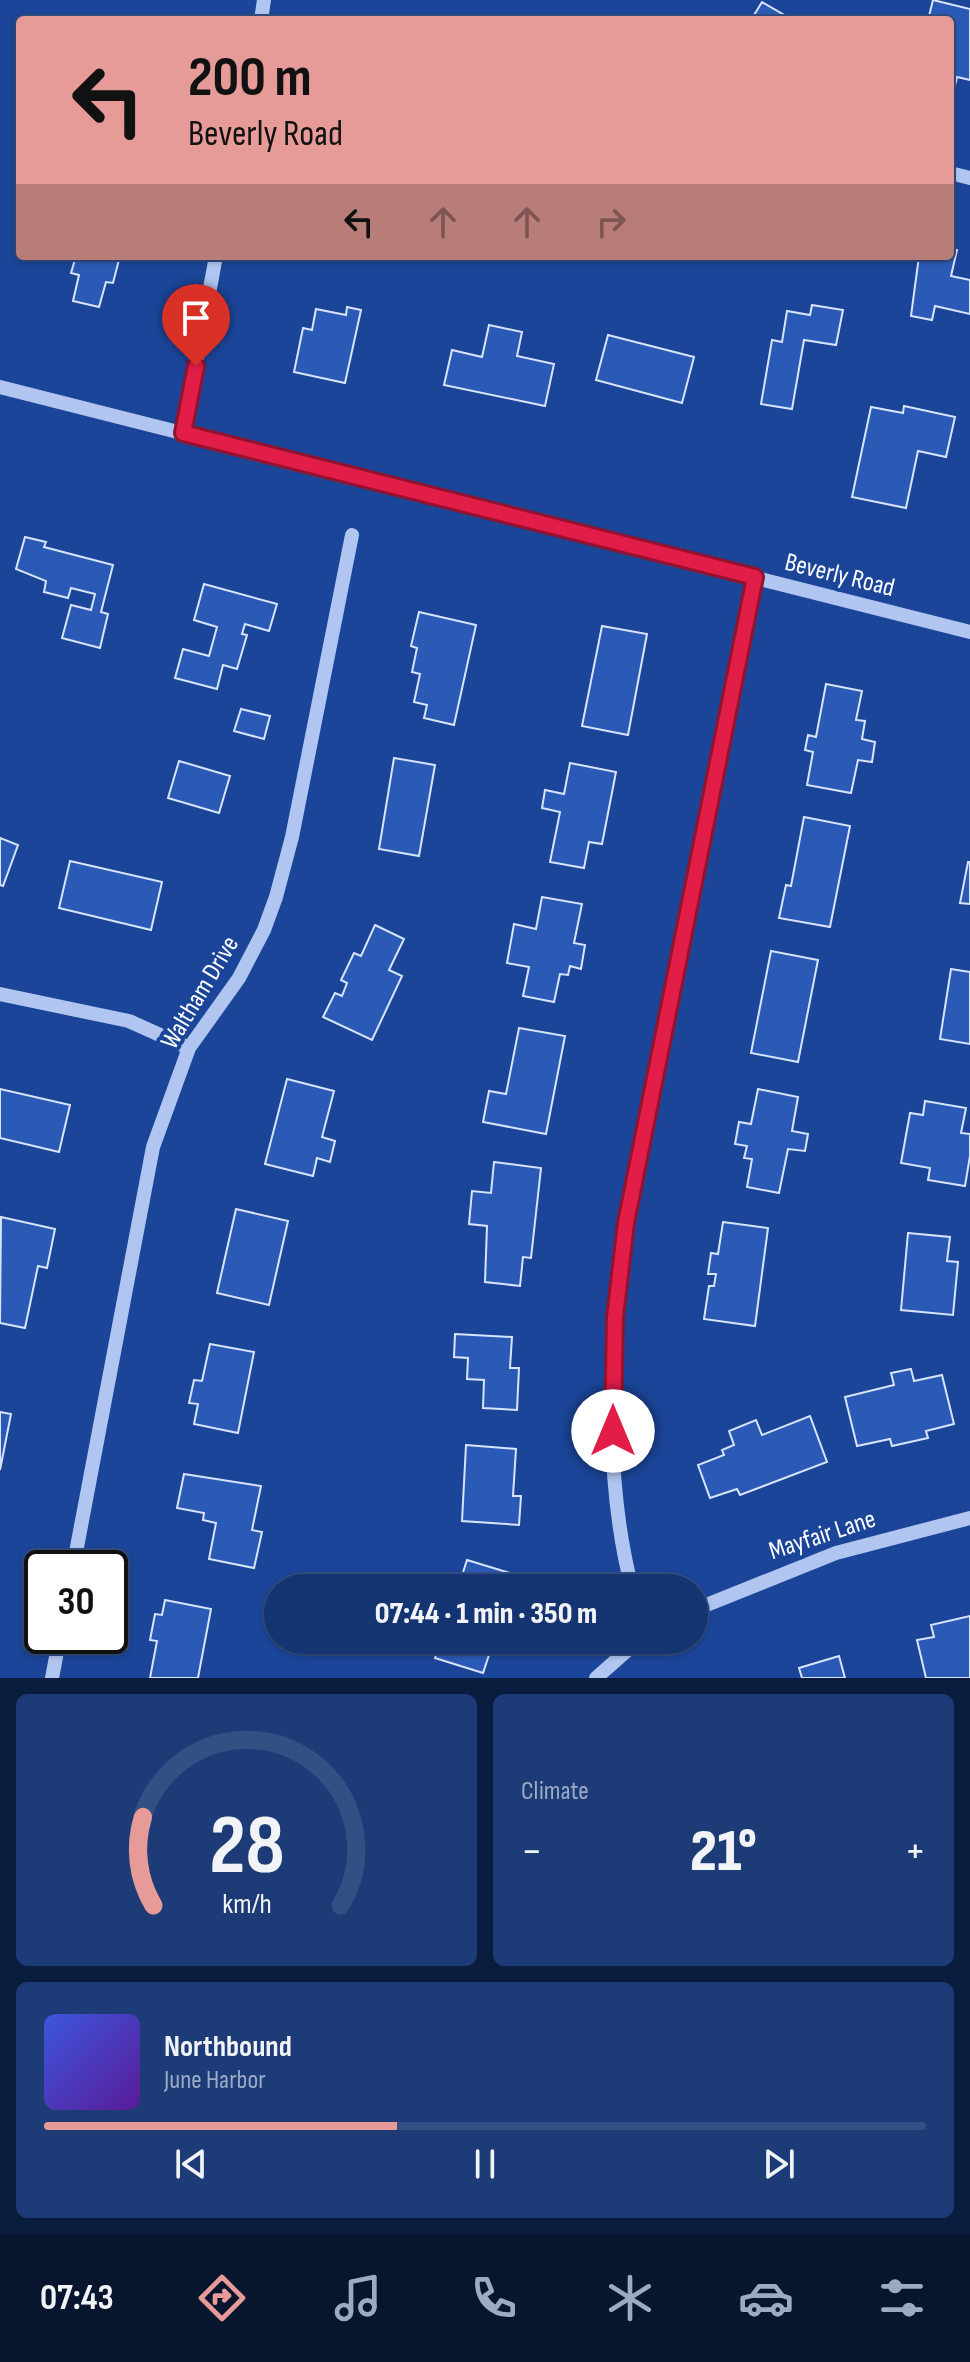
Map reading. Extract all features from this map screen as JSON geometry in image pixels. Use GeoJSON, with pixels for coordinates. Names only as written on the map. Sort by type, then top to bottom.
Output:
{"type":"FeatureCollection","features":[{"type":"Feature","properties":{"kind":"street"},"geometry":{"type":"LineString","coordinates":[[183,433],[215,260]]}},
{"type":"Feature","properties":{"kind":"street","name":"Beverly Road"},"geometry":{"type":"LineString","coordinates":[[0,387],[970,632]]}},
{"type":"Feature","properties":{"kind":"street","name":"Waltham Drive"},"geometry":{"type":"LineString","coordinates":[[76,1550],[153,1147],[189,1048],[239,978],[264,930],[276,897],[292,837],[352,535]]}},
{"type":"Feature","properties":{"kind":"street"},"geometry":{"type":"LineString","coordinates":[[630,1574],[616,1486],[613,1431],[619,1267],[755,577]]}},
{"type":"Feature","properties":{"kind":"street"},"geometry":{"type":"LineString","coordinates":[[0,994],[129,1021],[189,1048]]}},
{"type":"Feature","properties":{"kind":"street","name":"Mayfair Lane"},"geometry":{"type":"LineString","coordinates":[[708,1604],[836,1553],[970,1518]]}},
{"type":"Feature","properties":{"kind":"street"},"geometry":{"type":"LineString","coordinates":[[52,1678],[57,1654]]}},
{"type":"Feature","properties":{"kind":"street"},"geometry":{"type":"LineString","coordinates":[[596,1678],[623,1654]]}},
{"type":"Feature","properties":{"kind":"building"},"geometry":{"type":"Polygon","coordinates":[[[933,0],[970,9],[970,80],[957,77],[954,86],[954,16],[929,16],[933,0]]]}},
{"type":"Feature","properties":{"kind":"building"},"geometry":{"type":"Polygon","coordinates":[[[762,2],[786,16],[753,16],[762,2]]]}},
{"type":"Feature","properties":{"kind":"building"},"geometry":{"type":"Polygon","coordinates":[[[954,250],[957,250],[951,276],[970,280],[970,314],[935,306],[932,320],[911,316],[918,260],[954,260],[954,250]]]}},
{"type":"Feature","properties":{"kind":"building"},"geometry":{"type":"Polygon","coordinates":[[[75,260],[119,260],[113,283],[106,282],[99,307],[73,301],[79,275],[71,273],[75,260]]]}},
{"type":"Feature","properties":{"kind":"building"},"geometry":{"type":"Polygon","coordinates":[[[812,305],[843,310],[836,345],[804,340],[792,409],[761,404],[772,340],[782,342],[787,311],[810,315],[812,305]]]}},
{"type":"Feature","properties":{"kind":"building"},"geometry":{"type":"Polygon","coordinates":[[[347,307],[361,310],[345,383],[294,372],[303,328],[312,330],[316,309],[346,315],[347,307]]]}},
{"type":"Feature","properties":{"kind":"building"},"geometry":{"type":"Polygon","coordinates":[[[489,325],[522,332],[517,356],[554,364],[545,406],[444,385],[452,350],[482,357],[489,325]]]}},
{"type":"Feature","properties":{"kind":"building"},"geometry":{"type":"Polygon","coordinates":[[[608,335],[694,357],[682,403],[596,380],[608,335]]]}},
{"type":"Feature","properties":{"kind":"building"},"geometry":{"type":"Polygon","coordinates":[[[904,406],[955,417],[946,457],[918,451],[906,508],[852,497],[871,407],[903,413],[904,406]]]}},
{"type":"Feature","properties":{"kind":"building"},"geometry":{"type":"Polygon","coordinates":[[[25,537],[46,542],[44,547],[113,565],[101,612],[108,614],[100,648],[62,638],[71,605],[91,610],[95,594],[71,588],[68,598],[44,592],[46,581],[16,569],[25,537]]]}},
{"type":"Feature","properties":{"kind":"building"},"geometry":{"type":"Polygon","coordinates":[[[204,584],[277,604],[269,631],[245,624],[242,634],[247,635],[237,669],[223,665],[217,689],[175,678],[183,649],[209,656],[217,627],[194,620],[204,584]]]}},
{"type":"Feature","properties":{"kind":"building"},"geometry":{"type":"Polygon","coordinates":[[[419,612],[476,625],[454,725],[424,718],[427,705],[414,702],[420,674],[412,672],[417,648],[411,646],[419,612]]]}},
{"type":"Feature","properties":{"kind":"building"},"geometry":{"type":"Polygon","coordinates":[[[602,626],[647,634],[628,735],[582,726],[602,626]]]}},
{"type":"Feature","properties":{"kind":"building"},"geometry":{"type":"Polygon","coordinates":[[[826,684],[862,691],[856,720],[865,721],[862,739],[875,742],[872,762],[858,760],[851,793],[807,785],[813,752],[805,750],[808,735],[816,737],[826,684]]]}},
{"type":"Feature","properties":{"kind":"building"},"geometry":{"type":"Polygon","coordinates":[[[241,709],[270,716],[264,739],[234,731],[241,709]]]}},
{"type":"Feature","properties":{"kind":"building"},"geometry":{"type":"Polygon","coordinates":[[[394,758],[435,765],[419,856],[379,849],[394,758]]]}},
{"type":"Feature","properties":{"kind":"building"},"geometry":{"type":"Polygon","coordinates":[[[179,761],[230,776],[219,813],[168,798],[179,761]]]}},
{"type":"Feature","properties":{"kind":"building"},"geometry":{"type":"Polygon","coordinates":[[[570,763],[616,772],[602,844],[589,842],[584,868],[550,862],[560,812],[542,808],[545,790],[564,794],[570,763]]]}},
{"type":"Feature","properties":{"kind":"building"},"geometry":{"type":"Polygon","coordinates":[[[804,817],[850,826],[830,927],[779,918],[786,885],[791,886],[804,817]]]}},
{"type":"Feature","properties":{"kind":"building"},"geometry":{"type":"Polygon","coordinates":[[[0,838],[18,845],[3,886],[0,885],[0,838]]]}},
{"type":"Feature","properties":{"kind":"building"},"geometry":{"type":"Polygon","coordinates":[[[70,861],[162,882],[151,930],[59,908],[70,861]]]}},
{"type":"Feature","properties":{"kind":"building"},"geometry":{"type":"Polygon","coordinates":[[[970,862],[970,904],[960,903],[970,862]]]}},
{"type":"Feature","properties":{"kind":"building"},"geometry":{"type":"Polygon","coordinates":[[[542,897],[582,904],[574,943],[585,945],[581,969],[570,966],[568,975],[560,974],[554,1002],[523,996],[529,967],[507,963],[514,924],[536,929],[542,897]]]}},
{"type":"Feature","properties":{"kind":"building"},"geometry":{"type":"Polygon","coordinates":[[[375,925],[404,939],[389,970],[402,976],[372,1040],[323,1017],[335,993],[342,996],[347,983],[341,980],[354,953],[361,956],[375,925]]]}},
{"type":"Feature","properties":{"kind":"building"},"geometry":{"type":"Polygon","coordinates":[[[771,951],[818,960],[798,1062],[751,1053],[771,951]]]}},
{"type":"Feature","properties":{"kind":"building"},"geometry":{"type":"Polygon","coordinates":[[[951,969],[970,972],[970,1044],[940,1039],[951,969]]]}},
{"type":"Feature","properties":{"kind":"building"},"geometry":{"type":"Polygon","coordinates":[[[519,1028],[565,1036],[546,1134],[483,1122],[489,1091],[506,1094],[519,1028]]]}},
{"type":"Feature","properties":{"kind":"building"},"geometry":{"type":"Polygon","coordinates":[[[287,1079],[334,1091],[322,1137],[335,1141],[330,1162],[317,1158],[313,1176],[265,1164],[287,1079]]]}},
{"type":"Feature","properties":{"kind":"building"},"geometry":{"type":"Polygon","coordinates":[[[0,1089],[70,1105],[59,1152],[0,1138],[0,1089]]]}},
{"type":"Feature","properties":{"kind":"building"},"geometry":{"type":"Polygon","coordinates":[[[758,1089],[798,1097],[792,1131],[808,1134],[805,1151],[788,1149],[779,1193],[747,1187],[752,1159],[744,1158],[747,1146],[735,1144],[739,1122],[751,1124],[758,1089]]]}},
{"type":"Feature","properties":{"kind":"building"},"geometry":{"type":"Polygon","coordinates":[[[925,1101],[966,1108],[961,1133],[970,1134],[965,1186],[928,1180],[930,1168],[901,1163],[910,1113],[923,1115],[925,1101]]]}},
{"type":"Feature","properties":{"kind":"building"},"geometry":{"type":"Polygon","coordinates":[[[494,1162],[541,1168],[531,1258],[523,1257],[520,1286],[485,1282],[487,1226],[469,1224],[472,1191],[491,1193],[494,1162]]]}},
{"type":"Feature","properties":{"kind":"building"},"geometry":{"type":"Polygon","coordinates":[[[236,1209],[288,1221],[269,1305],[217,1293],[236,1209]]]}},
{"type":"Feature","properties":{"kind":"building"},"geometry":{"type":"Polygon","coordinates":[[[1,1217],[55,1229],[47,1268],[38,1266],[25,1328],[0,1323],[1,1217]]]}},
{"type":"Feature","properties":{"kind":"building"},"geometry":{"type":"Polygon","coordinates":[[[723,1222],[768,1228],[755,1326],[704,1319],[709,1286],[714,1286],[716,1274],[708,1274],[711,1253],[718,1254],[723,1222]]]}},
{"type":"Feature","properties":{"kind":"building"},"geometry":{"type":"Polygon","coordinates":[[[908,1233],[950,1237],[947,1261],[958,1262],[953,1315],[901,1310],[908,1233]]]}},
{"type":"Feature","properties":{"kind":"building"},"geometry":{"type":"Polygon","coordinates":[[[455,1334],[512,1337],[510,1368],[519,1368],[517,1410],[483,1408],[484,1380],[467,1379],[468,1358],[454,1357],[455,1334]]]}},
{"type":"Feature","properties":{"kind":"building"},"geometry":{"type":"Polygon","coordinates":[[[210,1344],[254,1352],[238,1433],[194,1424],[198,1404],[189,1403],[194,1380],[202,1381],[210,1344]]]}},
{"type":"Feature","properties":{"kind":"building"},"geometry":{"type":"Polygon","coordinates":[[[911,1369],[914,1381],[942,1375],[954,1424],[926,1431],[928,1438],[892,1446],[890,1439],[857,1446],[845,1397],[894,1385],[891,1373],[911,1369]]]}},
{"type":"Feature","properties":{"kind":"building"},"geometry":{"type":"Polygon","coordinates":[[[0,1412],[11,1414],[0,1470],[0,1412]]]}},
{"type":"Feature","properties":{"kind":"building"},"geometry":{"type":"Polygon","coordinates":[[[810,1416],[827,1462],[740,1495],[737,1489],[710,1498],[698,1465],[724,1455],[722,1450],[734,1445],[729,1431],[756,1420],[762,1435],[810,1416]]]}},
{"type":"Feature","properties":{"kind":"building"},"geometry":{"type":"Polygon","coordinates":[[[466,1445],[516,1449],[513,1496],[521,1496],[519,1525],[462,1521],[466,1445]]]}},
{"type":"Feature","properties":{"kind":"building"},"geometry":{"type":"Polygon","coordinates":[[[184,1474],[261,1486],[252,1530],[262,1532],[254,1568],[209,1559],[216,1523],[203,1520],[204,1513],[177,1508],[184,1474]]]}},
{"type":"Feature","properties":{"kind":"building"},"geometry":{"type":"Polygon","coordinates":[[[467,1560],[510,1573],[510,1574],[462,1574],[467,1560]]]}},
{"type":"Feature","properties":{"kind":"building"},"geometry":{"type":"Polygon","coordinates":[[[165,1600],[211,1609],[198,1678],[150,1678],[157,1641],[150,1640],[155,1614],[162,1615],[165,1600]]]}},
{"type":"Feature","properties":{"kind":"building"},"geometry":{"type":"Polygon","coordinates":[[[970,1616],[970,1678],[926,1678],[917,1640],[934,1637],[931,1625],[970,1616]]]}},
{"type":"Feature","properties":{"kind":"building"},"geometry":{"type":"Polygon","coordinates":[[[436,1654],[489,1654],[483,1673],[435,1658],[436,1654]]]}},
{"type":"Feature","properties":{"kind":"building"},"geometry":{"type":"Polygon","coordinates":[[[839,1656],[845,1678],[802,1678],[799,1668],[839,1656]]]}},
{"type":"Feature","properties":{"kind":"route"},"geometry":{"type":"LineString","coordinates":[[196,366],[183,433],[755,577],[626,1223],[615,1317],[613,1431]]}}]}
